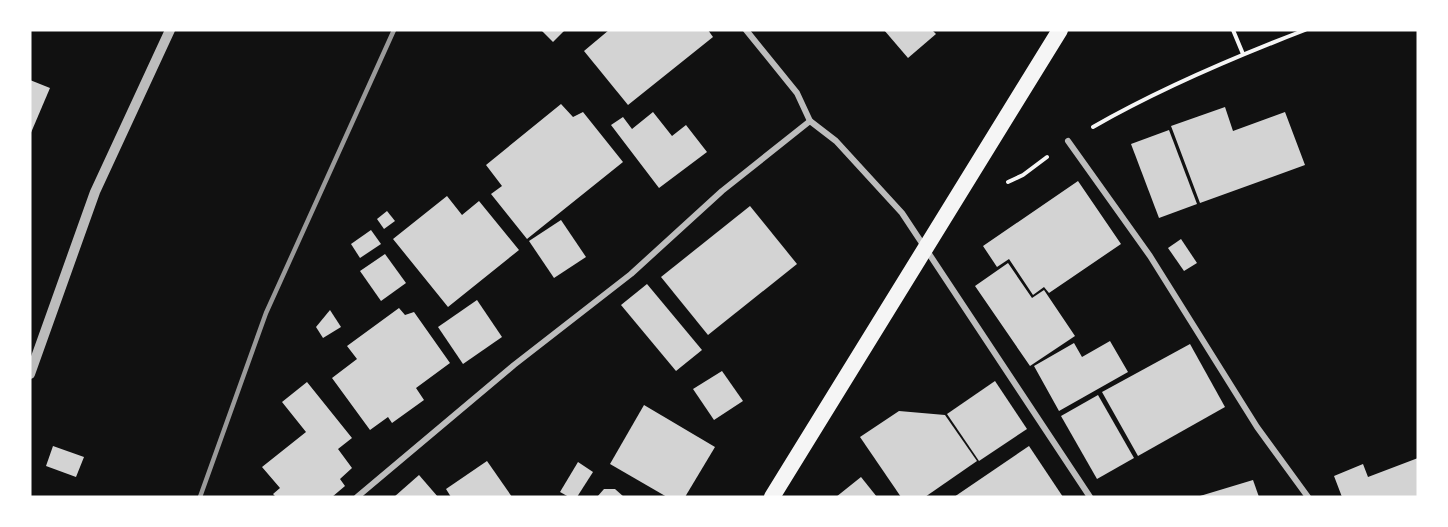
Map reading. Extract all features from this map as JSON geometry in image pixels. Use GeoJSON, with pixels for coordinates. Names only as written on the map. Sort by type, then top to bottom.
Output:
{"type":"FeatureCollection","features":[{"type":"Feature","properties":{"kind":"highway"},"geometry":{"type":"LineString","coordinates":[[772,497],[1060,30]]}},
{"type":"Feature","properties":{"kind":"street"},"geometry":{"type":"LineString","coordinates":[[30,374],[94,192],[170,30]]}},
{"type":"Feature","properties":{"kind":"street"},"geometry":{"type":"LineString","coordinates":[[746,30],[797,93],[810,121],[836,141],[886,193],[926,249],[1090,497]]}},
{"type":"Feature","properties":{"kind":"street"},"geometry":{"type":"LineString","coordinates":[[357,497],[514,365],[631,274],[722,191],[810,121]]}},
{"type":"Feature","properties":{"kind":"street"},"geometry":{"type":"LineString","coordinates":[[1068,141],[1150,256],[1257,427],[1308,497]]}},
{"type":"Feature","properties":{"kind":"path"},"geometry":{"type":"LineString","coordinates":[[1233,30],[1243,54]]}},
{"type":"Feature","properties":{"kind":"path"},"geometry":{"type":"LineString","coordinates":[[969,177],[1002,184],[1023,176],[1068,141],[1141,100],[1243,54],[1305,30]]}},
{"type":"Feature","properties":{"kind":"building"},"geometry":{"type":"Polygon","coordinates":[[[541,30],[565,30],[553,42],[541,30]]]}},
{"type":"Feature","properties":{"kind":"building"},"geometry":{"type":"Polygon","coordinates":[[[609,30],[708,30],[713,37],[628,105],[584,51],[609,30]]]}},
{"type":"Feature","properties":{"kind":"building"},"geometry":{"type":"Polygon","coordinates":[[[884,30],[932,30],[936,34],[908,58],[884,30]]]}},
{"type":"Feature","properties":{"kind":"building"},"geometry":{"type":"Polygon","coordinates":[[[30,80],[50,88],[30,135],[30,80]]]}},
{"type":"Feature","properties":{"kind":"building"},"geometry":{"type":"Polygon","coordinates":[[[561,104],[573,117],[583,112],[623,162],[527,239],[491,194],[502,186],[486,165],[561,104]]]}},
{"type":"Feature","properties":{"kind":"building"},"geometry":{"type":"Polygon","coordinates":[[[1225,107],[1233,131],[1285,112],[1305,165],[1200,203],[1171,126],[1225,107]]]}},
{"type":"Feature","properties":{"kind":"building"},"geometry":{"type":"Polygon","coordinates":[[[653,112],[672,136],[686,125],[707,152],[659,188],[611,125],[623,117],[632,129],[653,112]]]}},
{"type":"Feature","properties":{"kind":"building"},"geometry":{"type":"Polygon","coordinates":[[[1169,130],[1197,204],[1159,218],[1131,144],[1169,130]]]}},
{"type":"Feature","properties":{"kind":"building"},"geometry":{"type":"Polygon","coordinates":[[[1078,181],[1121,244],[1049,293],[1044,287],[1033,295],[1009,259],[997,267],[983,246],[1078,181]]]}},
{"type":"Feature","properties":{"kind":"building"},"geometry":{"type":"Polygon","coordinates":[[[447,196],[462,215],[479,201],[519,250],[448,307],[393,239],[447,196]]]}},
{"type":"Feature","properties":{"kind":"building"},"geometry":{"type":"Polygon","coordinates":[[[750,206],[797,264],[708,335],[661,277],[750,206]]]}},
{"type":"Feature","properties":{"kind":"building"},"geometry":{"type":"Polygon","coordinates":[[[387,211],[395,221],[384,229],[377,219],[387,211]]]}},
{"type":"Feature","properties":{"kind":"building"},"geometry":{"type":"Polygon","coordinates":[[[561,220],[586,257],[554,278],[529,241],[561,220]]]}},
{"type":"Feature","properties":{"kind":"building"},"geometry":{"type":"Polygon","coordinates":[[[371,230],[381,244],[360,258],[351,244],[371,230]]]}},
{"type":"Feature","properties":{"kind":"building"},"geometry":{"type":"Polygon","coordinates":[[[1181,239],[1197,263],[1184,271],[1168,248],[1181,239]]]}},
{"type":"Feature","properties":{"kind":"building"},"geometry":{"type":"Polygon","coordinates":[[[385,254],[406,283],[381,301],[360,271],[385,254]]]}},
{"type":"Feature","properties":{"kind":"building"},"geometry":{"type":"Polygon","coordinates":[[[1008,263],[1032,298],[1044,290],[1075,336],[1030,366],[975,286],[1008,263]]]}},
{"type":"Feature","properties":{"kind":"building"},"geometry":{"type":"Polygon","coordinates":[[[647,284],[702,350],[676,371],[621,305],[647,284]]]}},
{"type":"Feature","properties":{"kind":"building"},"geometry":{"type":"Polygon","coordinates":[[[477,300],[502,337],[463,364],[438,327],[477,300]]]}},
{"type":"Feature","properties":{"kind":"building"},"geometry":{"type":"Polygon","coordinates":[[[399,308],[405,315],[414,312],[450,363],[416,388],[424,400],[392,423],[388,417],[370,430],[332,378],[357,359],[347,346],[399,308]]]}},
{"type":"Feature","properties":{"kind":"building"},"geometry":{"type":"Polygon","coordinates":[[[330,310],[341,327],[323,338],[316,327],[330,310]]]}},
{"type":"Feature","properties":{"kind":"building"},"geometry":{"type":"Polygon","coordinates":[[[1110,341],[1128,372],[1059,411],[1034,366],[1074,343],[1082,357],[1110,341]]]}},
{"type":"Feature","properties":{"kind":"building"},"geometry":{"type":"Polygon","coordinates":[[[1190,344],[1225,407],[1138,456],[1102,392],[1190,344]]]}},
{"type":"Feature","properties":{"kind":"building"},"geometry":{"type":"Polygon","coordinates":[[[722,371],[743,401],[714,420],[693,389],[722,371]]]}},
{"type":"Feature","properties":{"kind":"building"},"geometry":{"type":"Polygon","coordinates":[[[995,381],[1027,429],[979,461],[947,414],[995,381]]]}},
{"type":"Feature","properties":{"kind":"building"},"geometry":{"type":"Polygon","coordinates":[[[307,382],[352,438],[338,449],[352,468],[340,479],[345,486],[332,497],[276,497],[273,494],[280,488],[262,467],[306,432],[282,402],[307,382]]]}},
{"type":"Feature","properties":{"kind":"building"},"geometry":{"type":"Polygon","coordinates":[[[1098,395],[1134,458],[1097,479],[1061,416],[1098,395]]]}},
{"type":"Feature","properties":{"kind":"building"},"geometry":{"type":"Polygon","coordinates":[[[644,405],[715,447],[685,497],[667,497],[610,464],[644,405]]]}},
{"type":"Feature","properties":{"kind":"building"},"geometry":{"type":"Polygon","coordinates":[[[899,411],[945,415],[977,461],[925,497],[901,497],[860,437],[899,411]]]}},
{"type":"Feature","properties":{"kind":"building"},"geometry":{"type":"Polygon","coordinates":[[[53,446],[84,457],[76,477],[46,466],[53,446]]]}},
{"type":"Feature","properties":{"kind":"building"},"geometry":{"type":"Polygon","coordinates":[[[1029,446],[1063,497],[954,497],[1029,446]]]}},
{"type":"Feature","properties":{"kind":"building"},"geometry":{"type":"Polygon","coordinates":[[[1418,458],[1418,497],[1342,497],[1334,476],[1363,464],[1368,477],[1418,458]]]}},
{"type":"Feature","properties":{"kind":"building"},"geometry":{"type":"Polygon","coordinates":[[[487,461],[512,497],[451,497],[446,489],[487,461]]]}},
{"type":"Feature","properties":{"kind":"building"},"geometry":{"type":"Polygon","coordinates":[[[578,462],[593,472],[577,497],[569,497],[560,492],[578,462]]]}},
{"type":"Feature","properties":{"kind":"building"},"geometry":{"type":"Polygon","coordinates":[[[419,475],[438,497],[394,497],[419,475]]]}},
{"type":"Feature","properties":{"kind":"building"},"geometry":{"type":"Polygon","coordinates":[[[861,477],[877,497],[836,497],[861,477]]]}},
{"type":"Feature","properties":{"kind":"building"},"geometry":{"type":"Polygon","coordinates":[[[1253,480],[1259,497],[1200,497],[1200,496],[1253,480]]]}},
{"type":"Feature","properties":{"kind":"building"},"geometry":{"type":"Polygon","coordinates":[[[604,489],[615,489],[624,497],[597,497],[604,489]]]}},
{"type":"Feature","properties":{"kind":"railway"},"geometry":{"type":"LineString","coordinates":[[200,497],[266,313],[394,30]]}}]}
